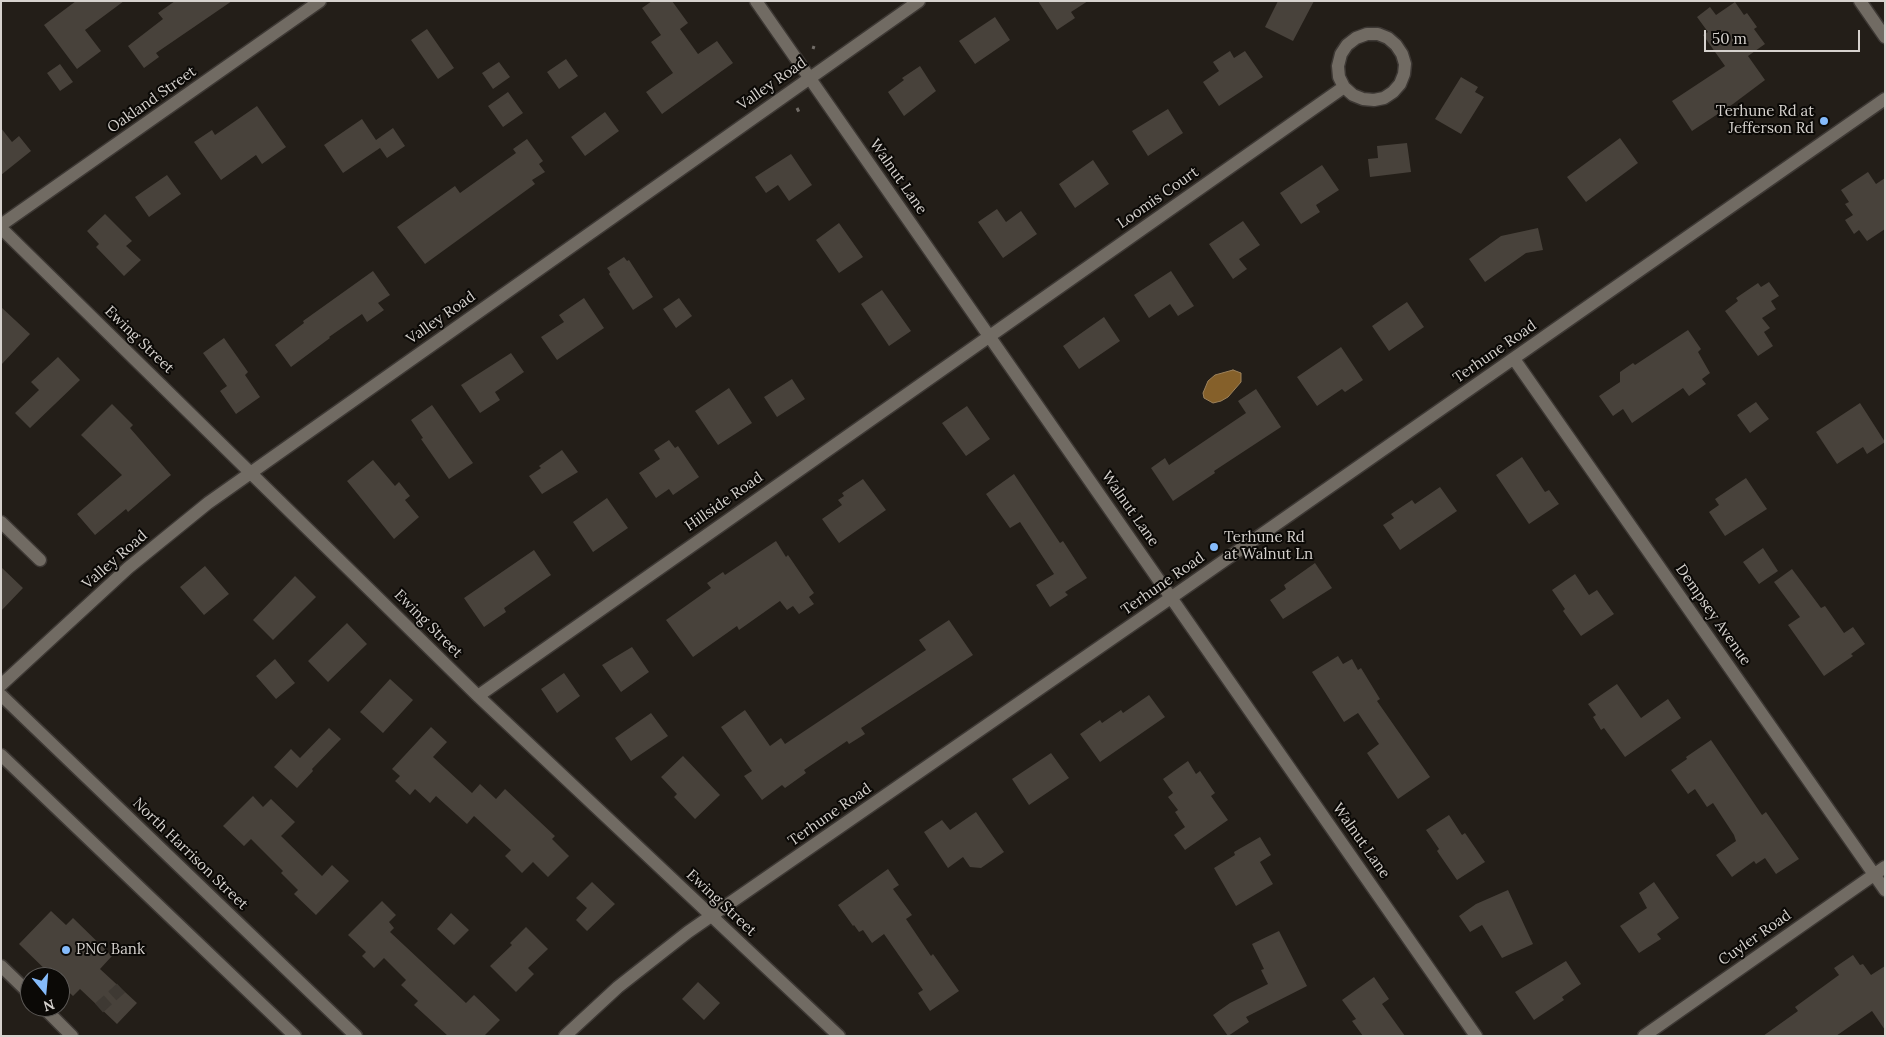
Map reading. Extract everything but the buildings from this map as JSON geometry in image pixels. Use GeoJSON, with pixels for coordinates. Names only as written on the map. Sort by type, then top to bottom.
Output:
{"type":"FeatureCollection","features":[{"type":"Feature","properties":{"kind":"street","name":"Oakland Street"},"geometry":{"type":"LineString","coordinates":[[1,227],[320,1]]}},
{"type":"Feature","properties":{"kind":"street","name":"Walnut Lane"},"geometry":{"type":"LineString","coordinates":[[756,1],[1476,1036]]}},
{"type":"Feature","properties":{"kind":"street","name":"Valley Road"},"geometry":{"type":"LineString","coordinates":[[1,685],[128,568],[208,503],[919,1]]}},
{"type":"Feature","properties":{"kind":"street"},"geometry":{"type":"LineString","coordinates":[[1860,1],[1885,37]]}},
{"type":"Feature","properties":{"kind":"street"},"geometry":{"type":"LineString","coordinates":[[1372,34],[1388,38],[1396,45],[1402,54],[1404,74],[1400,84],[1393,92],[1379,99],[1363,99],[1353,95],[1344,87],[1339,77],[1338,66],[1340,54],[1347,45],[1356,38],[1372,34]]}},
{"type":"Feature","properties":{"kind":"street","name":"Loomis Court"},"geometry":{"type":"LineString","coordinates":[[989,335],[1344,87]]}},
{"type":"Feature","properties":{"kind":"street","name":"Terhune Road"},"geometry":{"type":"LineString","coordinates":[[565,1036],[646,963],[1885,99]]}},
{"type":"Feature","properties":{"kind":"street","name":"Ewing Street"},"geometry":{"type":"LineString","coordinates":[[1,227],[478,696],[839,1036]]}},
{"type":"Feature","properties":{"kind":"street","name":"Hillside Road"},"geometry":{"type":"LineString","coordinates":[[478,696],[989,335]]}},
{"type":"Feature","properties":{"kind":"street","name":"Dempsey Avenue"},"geometry":{"type":"LineString","coordinates":[[1514,359],[1879,871],[1885,890]]}},
{"type":"Feature","properties":{"kind":"street"},"geometry":{"type":"LineString","coordinates":[[1,522],[40,560]]}},
{"type":"Feature","properties":{"kind":"street","name":"North Harrison Street"},"geometry":{"type":"LineString","coordinates":[[1,695],[356,1036]]}},
{"type":"Feature","properties":{"kind":"street"},"geometry":{"type":"LineString","coordinates":[[1,755],[290,1034]]}},
{"type":"Feature","properties":{"kind":"street","name":"Cuyler Road"},"geometry":{"type":"LineString","coordinates":[[1644,1036],[1879,871]]}},
{"type":"Feature","properties":{"kind":"street"},"geometry":{"type":"LineString","coordinates":[[1,966],[20,984]]}},
{"type":"Feature","properties":{"kind":"street"},"geometry":{"type":"LineString","coordinates":[[53,1017],[72,1036]]}},
{"type":"Feature","properties":{"kind":"path"},"geometry":{"type":"LineString","coordinates":[[797,108],[800,114]]}},
{"type":"Feature","properties":{"kind":"shaded area"},"geometry":{"type":"Polygon","coordinates":[[[1233,370],[1241,373],[1241,382],[1228,397],[1213,403],[1204,398],[1203,393],[1208,381],[1215,375],[1233,370]]]}},
{"type":"Feature","properties":{"kind":"tunnel"},"geometry":{"type":"LineString","coordinates":[[99,1008],[121,988]]}},
{"type":"Feature","properties":{"kind":"place","name":"Terhune Rd at Jefferson Rd"},"geometry":{"type":"Point","coordinates":[1824,121]}},
{"type":"Feature","properties":{"kind":"place","name":"Terhune Rd at Walnut Ln"},"geometry":{"type":"Point","coordinates":[1214,547]}},
{"type":"Feature","properties":{"kind":"place","name":"PNC Bank"},"geometry":{"type":"Point","coordinates":[66,950]}}]}
